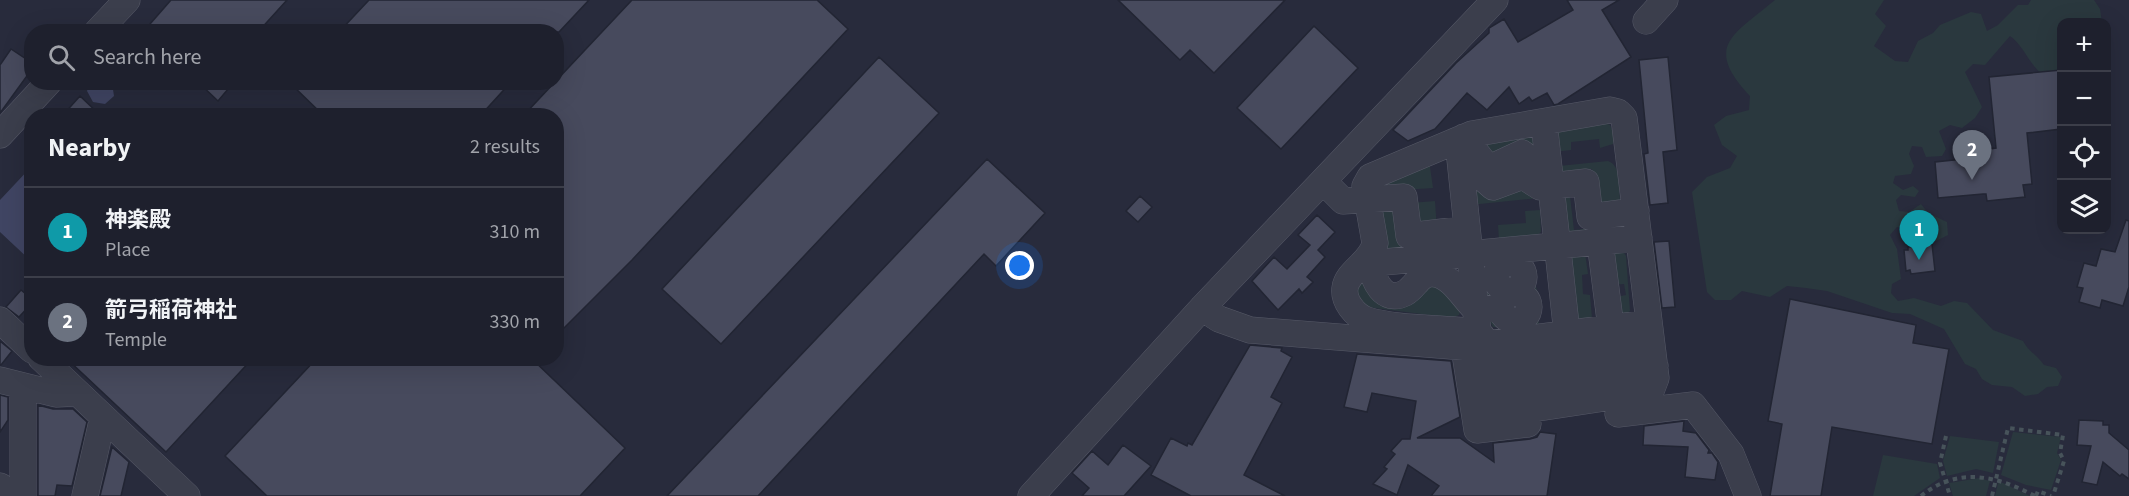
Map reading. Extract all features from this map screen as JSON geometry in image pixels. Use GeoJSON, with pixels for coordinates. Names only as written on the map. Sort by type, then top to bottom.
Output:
{"type":"FeatureCollection","features":[{"type":"Feature","properties":{"kind":"street"},"geometry":{"type":"LineString","coordinates":[[104,24],[127,0]]}},
{"type":"Feature","properties":{"kind":"street"},"geometry":{"type":"LineString","coordinates":[[1031,496],[1202,308],[1495,0]]}},
{"type":"Feature","properties":{"kind":"street"},"geometry":{"type":"LineString","coordinates":[[1646,21],[1665,0]]}},
{"type":"Feature","properties":{"kind":"street"},"geometry":{"type":"LineString","coordinates":[[25,108],[42,90]]}},
{"type":"Feature","properties":{"kind":"street"},"geometry":{"type":"LineString","coordinates":[[0,134],[24,109]]}},
{"type":"Feature","properties":{"kind":"street"},"geometry":{"type":"LineString","coordinates":[[1610,111],[1618,112],[1624,118],[1652,345],[1484,349],[1365,320],[1349,305],[1344,296],[1345,285],[1367,263],[1375,243],[1366,201],[1365,186],[1370,177],[1461,139],[1544,122],[1610,111]]}},
{"type":"Feature","properties":{"kind":"street"},"geometry":{"type":"LineString","coordinates":[[1544,122],[1567,334]]}},
{"type":"Feature","properties":{"kind":"street"},"geometry":{"type":"LineString","coordinates":[[1461,139],[1478,174],[1493,188],[1523,176],[1540,187],[1586,182],[1590,217],[1636,211]]}},
{"type":"Feature","properties":{"kind":"street"},"geometry":{"type":"LineString","coordinates":[[1461,139],[1469,242],[1484,349]]}},
{"type":"Feature","properties":{"kind":"street"},"geometry":{"type":"LineString","coordinates":[[1323,181],[1343,201],[1404,197],[1409,236],[1469,242],[1556,246],[1639,238]]}},
{"type":"Feature","properties":{"kind":"street"},"geometry":{"type":"LineString","coordinates":[[1367,263],[1469,242]]}},
{"type":"Feature","properties":{"kind":"street"},"geometry":{"type":"LineString","coordinates":[[1600,242],[1611,328]]}},
{"type":"Feature","properties":{"kind":"street"},"geometry":{"type":"LineString","coordinates":[[1367,263],[1376,285],[1384,293],[1396,296],[1407,292],[1424,275],[1433,273],[1450,282],[1484,349]]}},
{"type":"Feature","properties":{"kind":"street"},"geometry":{"type":"LineString","coordinates":[[1484,349],[1512,292],[1560,272]]}},
{"type":"Feature","properties":{"kind":"street"},"geometry":{"type":"LineString","coordinates":[[1202,308],[1219,319],[1250,330],[1464,347],[1477,430],[1693,405],[1731,454],[1749,496]]}},
{"type":"Feature","properties":{"kind":"street"},"geometry":{"type":"LineString","coordinates":[[0,320],[24,342]]}},
{"type":"Feature","properties":{"kind":"street"},"geometry":{"type":"LineString","coordinates":[[1484,349],[1611,328],[1652,345]]}},
{"type":"Feature","properties":{"kind":"street"},"geometry":{"type":"LineString","coordinates":[[49,366],[187,496]]}},
{"type":"Feature","properties":{"kind":"street"},"geometry":{"type":"LineString","coordinates":[[23,496],[12,383],[56,394],[77,393]]}},
{"type":"Feature","properties":{"kind":"street"},"geometry":{"type":"LineString","coordinates":[[85,496],[103,417]]}},
{"type":"Feature","properties":{"kind":"street"},"geometry":{"type":"LineString","coordinates":[[0,486],[16,496]]}},
{"type":"Feature","properties":{"kind":"path"},"geometry":{"type":"LineString","coordinates":[[1921,496],[1946,482],[1964,476],[1996,478],[2036,496],[2038,491],[2052,496],[2064,461],[2060,453],[2063,435],[2008,428],[1996,478],[1992,496]]}},
{"type":"Feature","properties":{"kind":"path"},"geometry":{"type":"LineString","coordinates":[[1946,436],[1940,463],[1950,496]]}},
{"type":"Feature","properties":{"kind":"shaded area"},"geometry":{"type":"Polygon","coordinates":[[[1775,0],[1884,0],[1875,14],[1886,26],[1874,46],[1895,61],[1908,62],[1918,41],[1933,33],[1940,25],[1971,12],[1981,14],[1987,31],[1998,25],[2018,5],[2028,5],[2031,0],[2094,0],[2100,9],[2101,18],[2057,18],[2057,79],[2044,76],[2010,36],[1985,65],[1973,64],[1965,72],[1982,107],[1975,118],[1962,128],[1950,125],[1939,131],[1946,149],[1942,156],[1926,157],[1922,147],[1912,146],[1909,154],[1914,166],[1911,174],[1895,176],[1893,183],[1903,190],[1913,186],[1919,191],[1915,197],[1901,195],[1896,200],[1899,211],[1909,212],[1921,204],[1928,213],[1947,222],[1948,235],[1936,241],[1918,232],[1897,227],[1890,235],[1897,249],[1901,279],[1892,284],[1891,293],[1898,301],[1914,298],[1941,306],[1954,301],[1967,303],[1993,330],[2023,341],[2044,365],[2056,368],[2062,377],[2058,386],[2047,387],[2038,394],[2025,396],[2012,387],[1992,385],[1982,379],[1976,369],[1965,364],[1944,329],[1910,314],[1892,313],[1827,291],[1787,286],[1770,297],[1742,291],[1731,300],[1715,300],[1707,292],[1692,192],[1707,177],[1730,168],[1737,156],[1722,145],[1714,125],[1726,116],[1749,110],[1750,96],[1728,65],[1726,53],[1729,42],[1747,23],[1775,0]]]}},
{"type":"Feature","properties":{"kind":"shaded area"},"geometry":{"type":"Polygon","coordinates":[[[1603,122],[1610,125],[1615,136],[1613,144],[1600,148],[1599,139],[1571,142],[1571,150],[1554,152],[1552,133],[1603,122]]]}},
{"type":"Feature","properties":{"kind":"shaded area"},"geometry":{"type":"Polygon","coordinates":[[[1533,133],[1537,164],[1494,160],[1476,142],[1533,133]]]}},
{"type":"Feature","properties":{"kind":"shaded area"},"geometry":{"type":"Polygon","coordinates":[[[1429,160],[1433,188],[1372,192],[1373,186],[1429,160]]]}},
{"type":"Feature","properties":{"kind":"shaded area"},"geometry":{"type":"Polygon","coordinates":[[[1608,161],[1618,172],[1620,201],[1595,203],[1592,169],[1554,172],[1559,166],[1608,161]]]}},
{"type":"Feature","properties":{"kind":"shaded area"},"geometry":{"type":"Polygon","coordinates":[[[1509,183],[1539,198],[1470,205],[1473,186],[1509,183]]]}},
{"type":"Feature","properties":{"kind":"shaded area"},"geometry":{"type":"Polygon","coordinates":[[[1570,196],[1574,230],[1623,225],[1623,228],[1566,235],[1556,197],[1570,196]]]}},
{"type":"Feature","properties":{"kind":"shaded area"},"geometry":{"type":"Polygon","coordinates":[[[1435,201],[1437,230],[1412,233],[1410,203],[1435,201]]]}},
{"type":"Feature","properties":{"kind":"shaded area"},"geometry":{"type":"Polygon","coordinates":[[[1396,205],[1400,246],[1452,241],[1382,251],[1376,207],[1396,205]]]}},
{"type":"Feature","properties":{"kind":"shaded area"},"geometry":{"type":"Polygon","coordinates":[[[1540,210],[1541,232],[1535,237],[1499,239],[1498,225],[1526,223],[1525,211],[1540,210]]]}},
{"type":"Feature","properties":{"kind":"shaded area"},"geometry":{"type":"Polygon","coordinates":[[[1608,251],[1623,251],[1626,256],[1630,311],[1624,315],[1613,315],[1611,298],[1626,295],[1624,284],[1610,285],[1608,251]]]}},
{"type":"Feature","properties":{"kind":"shaded area"},"geometry":{"type":"Polygon","coordinates":[[[1585,253],[1588,274],[1582,275],[1583,294],[1590,295],[1592,318],[1571,320],[1567,254],[1585,253]]]}},
{"type":"Feature","properties":{"kind":"shaded area"},"geometry":{"type":"Polygon","coordinates":[[[1531,256],[1534,271],[1525,272],[1518,261],[1500,262],[1491,270],[1490,281],[1497,293],[1493,302],[1482,304],[1481,261],[1531,256]]]}},
{"type":"Feature","properties":{"kind":"shaded area"},"geometry":{"type":"Polygon","coordinates":[[[1364,276],[1371,291],[1430,279],[1461,309],[1459,315],[1452,318],[1367,307],[1356,300],[1355,286],[1364,276]]]}},
{"type":"Feature","properties":{"kind":"shaded area"},"geometry":{"type":"Polygon","coordinates":[[[1534,281],[1538,293],[1530,296],[1532,314],[1538,317],[1539,324],[1524,324],[1519,329],[1493,327],[1486,314],[1494,311],[1501,322],[1512,323],[1524,317],[1528,303],[1522,290],[1524,282],[1534,281]]]}},
{"type":"Feature","properties":{"kind":"shaded area"},"geometry":{"type":"Polygon","coordinates":[[[2013,432],[2061,437],[2057,453],[2061,460],[2051,490],[2026,485],[2001,475],[2013,432]]]}},
{"type":"Feature","properties":{"kind":"shaded area"},"geometry":{"type":"Polygon","coordinates":[[[1950,436],[1999,442],[1993,473],[1976,469],[1947,476],[1943,461],[1950,436]]]}},
{"type":"Feature","properties":{"kind":"shaded area"},"geometry":{"type":"Polygon","coordinates":[[[1883,455],[1937,464],[1940,478],[1914,496],[1873,496],[1883,455]]]}},
{"type":"Feature","properties":{"kind":"shaded area"},"geometry":{"type":"Polygon","coordinates":[[[1979,478],[1990,481],[1986,496],[1953,496],[1949,483],[1979,478]]]}},
{"type":"Feature","properties":{"kind":"shaded area"},"geometry":{"type":"Polygon","coordinates":[[[1998,483],[2003,483],[2030,496],[1995,496],[1998,483]]]}},
{"type":"Feature","properties":{"kind":"water"},"geometry":{"type":"Polygon","coordinates":[[[113,90],[114,96],[105,104],[93,102],[87,91],[113,90]]]}},
{"type":"Feature","properties":{"kind":"water"},"geometry":{"type":"Polygon","coordinates":[[[24,174],[24,254],[0,232],[0,200],[24,174]]]}},
{"type":"Feature","properties":{"kind":"building"},"geometry":{"type":"Polygon","coordinates":[[[171,0],[287,0],[265,24],[150,24],[171,0]]]}},
{"type":"Feature","properties":{"kind":"building"},"geometry":{"type":"Polygon","coordinates":[[[369,0],[589,0],[564,27],[564,24],[346,24],[369,0]]]}},
{"type":"Feature","properties":{"kind":"building"},"geometry":{"type":"Polygon","coordinates":[[[632,0],[817,0],[848,29],[632,260],[564,328],[564,108],[531,108],[547,90],[564,90],[564,72],[632,0]]]}},
{"type":"Feature","properties":{"kind":"building"},"geometry":{"type":"Polygon","coordinates":[[[1118,0],[1285,0],[1214,73],[1190,50],[1180,60],[1118,0]]]}},
{"type":"Feature","properties":{"kind":"building"},"geometry":{"type":"Polygon","coordinates":[[[1567,0],[1619,0],[1602,10],[1631,57],[1558,104],[1554,105],[1547,93],[1532,101],[1529,97],[1519,104],[1509,87],[1487,110],[1467,93],[1435,129],[1408,141],[1393,130],[1456,63],[1489,33],[1489,28],[1504,19],[1518,42],[1573,10],[1567,0]]]}},
{"type":"Feature","properties":{"kind":"building"},"geometry":{"type":"Polygon","coordinates":[[[1314,26],[1358,68],[1281,149],[1237,108],[1314,26]]]}},
{"type":"Feature","properties":{"kind":"building"},"geometry":{"type":"Polygon","coordinates":[[[11,49],[24,58],[24,80],[0,113],[0,65],[11,49]]]}},
{"type":"Feature","properties":{"kind":"building"},"geometry":{"type":"Polygon","coordinates":[[[879,57],[939,113],[721,344],[662,289],[879,57]]]}},
{"type":"Feature","properties":{"kind":"building"},"geometry":{"type":"Polygon","coordinates":[[[1668,57],[1677,150],[1663,152],[1668,203],[1650,205],[1644,154],[1648,153],[1639,60],[1668,57]]]}},
{"type":"Feature","properties":{"kind":"building"},"geometry":{"type":"Polygon","coordinates":[[[2057,70],[2057,129],[2027,133],[2032,184],[2023,185],[2025,197],[1987,201],[1986,194],[1938,198],[1935,162],[1982,157],[1982,150],[1996,148],[1989,77],[2057,70]]]}},
{"type":"Feature","properties":{"kind":"building"},"geometry":{"type":"Polygon","coordinates":[[[206,90],[227,90],[218,101],[206,90]]]}},
{"type":"Feature","properties":{"kind":"building"},"geometry":{"type":"Polygon","coordinates":[[[297,90],[504,90],[487,108],[316,108],[297,90]]]}},
{"type":"Feature","properties":{"kind":"building"},"geometry":{"type":"Polygon","coordinates":[[[80,96],[93,108],[69,108],[80,96]]]}},
{"type":"Feature","properties":{"kind":"building"},"geometry":{"type":"Polygon","coordinates":[[[987,159],[1045,213],[996,266],[984,254],[758,496],[667,496],[987,159]]]}},
{"type":"Feature","properties":{"kind":"building"},"geometry":{"type":"Polygon","coordinates":[[[1140,196],[1152,207],[1138,222],[1126,211],[1140,196]]]}},
{"type":"Feature","properties":{"kind":"building"},"geometry":{"type":"Polygon","coordinates":[[[1317,215],[1335,232],[1318,250],[1325,257],[1307,277],[1313,282],[1302,293],[1299,289],[1278,310],[1252,281],[1274,257],[1287,269],[1310,245],[1298,235],[1317,215]]]}},
{"type":"Feature","properties":{"kind":"building"},"geometry":{"type":"Polygon","coordinates":[[[2126,220],[2129,221],[2129,287],[2123,306],[2102,300],[2100,308],[2079,302],[2083,288],[2077,287],[2084,263],[2096,266],[2101,249],[2115,252],[2126,220]]]}},
{"type":"Feature","properties":{"kind":"building"},"geometry":{"type":"Polygon","coordinates":[[[1669,241],[1675,307],[1662,308],[1654,242],[1669,241]]]}},
{"type":"Feature","properties":{"kind":"building"},"geometry":{"type":"Polygon","coordinates":[[[1932,244],[1935,271],[1911,274],[1910,270],[1906,271],[1904,250],[1908,250],[1908,247],[1932,244]]]}},
{"type":"Feature","properties":{"kind":"building"},"geometry":{"type":"Polygon","coordinates":[[[21,290],[24,292],[24,312],[19,317],[6,307],[21,290]]]}},
{"type":"Feature","properties":{"kind":"building"},"geometry":{"type":"Polygon","coordinates":[[[1790,299],[1916,325],[1913,343],[1949,349],[1932,444],[1832,427],[1821,496],[1770,496],[1782,424],[1768,421],[1790,299]]]}},
{"type":"Feature","properties":{"kind":"building"},"geometry":{"type":"Polygon","coordinates":[[[0,341],[12,351],[1,365],[0,365],[0,341]]]}},
{"type":"Feature","properties":{"kind":"building"},"geometry":{"type":"Polygon","coordinates":[[[1250,345],[1282,348],[1281,351],[1292,357],[1271,397],[1282,403],[1244,475],[1285,496],[1191,496],[1151,475],[1171,438],[1187,446],[1188,443],[1192,445],[1250,345]]]}},
{"type":"Feature","properties":{"kind":"building"},"geometry":{"type":"Polygon","coordinates":[[[1357,354],[1451,361],[1460,417],[1417,438],[1460,438],[1494,462],[1493,443],[1530,439],[1537,437],[1540,432],[1556,434],[1547,496],[1431,496],[1439,486],[1408,465],[1397,495],[1373,484],[1387,469],[1384,467],[1395,454],[1391,451],[1402,439],[1410,439],[1416,401],[1372,393],[1367,412],[1344,407],[1357,354]]]}},
{"type":"Feature","properties":{"kind":"building"},"geometry":{"type":"Polygon","coordinates":[[[75,366],[246,366],[166,452],[75,366]]]}},
{"type":"Feature","properties":{"kind":"building"},"geometry":{"type":"Polygon","coordinates":[[[309,366],[539,366],[625,448],[580,496],[267,496],[225,456],[309,366]]]}},
{"type":"Feature","properties":{"kind":"building"},"geometry":{"type":"Polygon","coordinates":[[[0,395],[8,397],[8,420],[0,432],[0,395]]]}},
{"type":"Feature","properties":{"kind":"building"},"geometry":{"type":"Polygon","coordinates":[[[38,405],[53,409],[73,409],[87,422],[72,486],[57,485],[55,496],[38,496],[38,405]]]}},
{"type":"Feature","properties":{"kind":"building"},"geometry":{"type":"Polygon","coordinates":[[[2079,420],[2103,421],[2103,425],[2109,425],[2109,433],[2129,450],[2129,479],[2122,474],[2120,476],[2103,462],[2097,485],[2082,482],[2091,446],[2077,445],[2079,420]]]}},
{"type":"Feature","properties":{"kind":"building"},"geometry":{"type":"Polygon","coordinates":[[[1684,421],[1683,431],[1696,433],[1709,450],[1708,453],[1712,453],[1718,462],[1715,480],[1685,477],[1688,447],[1643,445],[1644,426],[1684,421]]]}},
{"type":"Feature","properties":{"kind":"building"},"geometry":{"type":"Polygon","coordinates":[[[1123,445],[1151,466],[1124,496],[1082,496],[1089,488],[1072,473],[1092,451],[1108,465],[1123,445]]]}},
{"type":"Feature","properties":{"kind":"building"},"geometry":{"type":"Polygon","coordinates":[[[112,447],[129,462],[121,496],[100,496],[112,447]]]}},
{"type":"Feature","properties":{"kind":"place","name":"箭弓稲荷神社"},"geometry":{"type":"Point","coordinates":[1972,180]}},
{"type":"Feature","properties":{"kind":"place","name":"神楽殿"},"geometry":{"type":"Point","coordinates":[1919,260]}}]}
